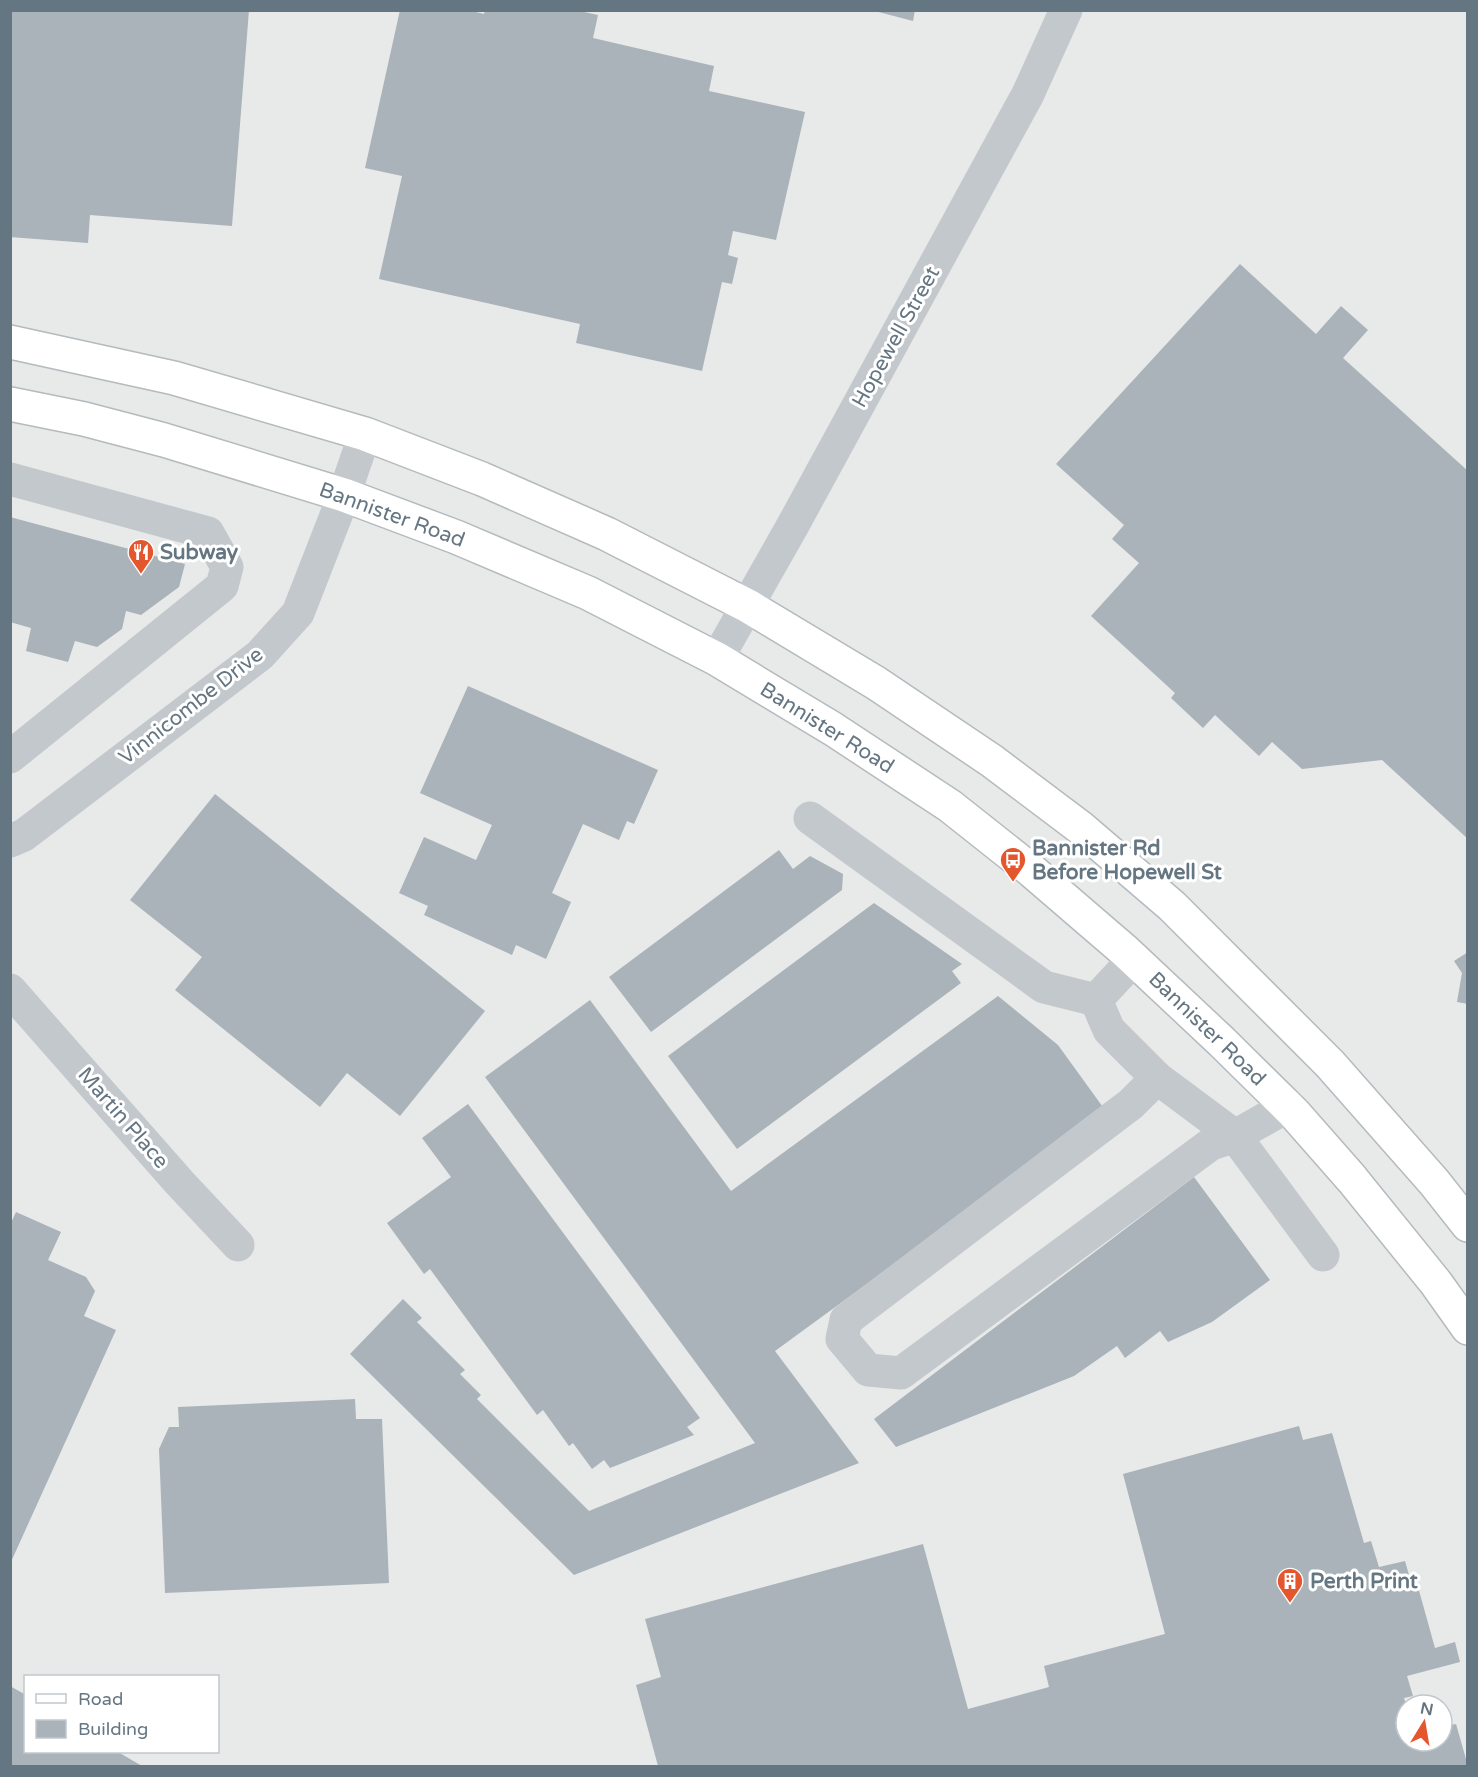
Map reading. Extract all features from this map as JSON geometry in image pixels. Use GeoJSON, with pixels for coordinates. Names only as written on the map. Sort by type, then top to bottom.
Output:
{"type":"FeatureCollection","features":[{"type":"Feature","properties":{"kind":"main road"},"geometry":{"type":"LineString","coordinates":[[10,342],[174,378],[365,434],[482,479],[608,534],[748,606],[876,683],[992,761],[1081,828],[1172,906],[1330,1064],[1434,1182],[1467,1225]]}},
{"type":"Feature","properties":{"kind":"main road","name":"Bannister Road"},"geometry":{"type":"LineString","coordinates":[[10,404],[84,419],[164,440],[344,495],[456,537],[588,593],[717,659],[833,729],[950,806],[1032,871],[1134,959],[1222,1042],[1287,1106],[1352,1179],[1436,1283],[1467,1328]]}},
{"type":"Feature","properties":{"kind":"street","name":"Hopewell Street"},"geometry":{"type":"LineString","coordinates":[[717,659],[1028,94],[1066,10]]}},
{"type":"Feature","properties":{"kind":"street","name":"Vinnicombe Drive"},"geometry":{"type":"LineString","coordinates":[[10,841],[24,835],[260,655],[298,613],[365,434]]}},
{"type":"Feature","properties":{"kind":"street"},"geometry":{"type":"LineString","coordinates":[[10,479],[208,533],[227,567],[222,586],[10,757]]}},
{"type":"Feature","properties":{"kind":"street"},"geometry":{"type":"LineString","coordinates":[[810,818],[1044,987],[1096,999]]}},
{"type":"Feature","properties":{"kind":"street"},"geometry":{"type":"LineString","coordinates":[[1096,999],[1134,959]]}},
{"type":"Feature","properties":{"kind":"street","name":"Martin Place"},"geometry":{"type":"LineString","coordinates":[[10,990],[179,1182],[238,1245]]}},
{"type":"Feature","properties":{"kind":"street"},"geometry":{"type":"LineString","coordinates":[[1096,999],[1109,1030],[1157,1078],[1235,1136],[1323,1255]]}},
{"type":"Feature","properties":{"kind":"street"},"geometry":{"type":"LineString","coordinates":[[1157,1078],[1131,1104],[846,1320],[842,1339],[868,1370],[901,1373],[1211,1144],[1235,1136],[1287,1106]]}},
{"type":"Feature","properties":{"kind":"shaded area"},"geometry":{"type":"Polygon","coordinates":[[[11,11],[1467,11],[1467,1766],[11,1766],[11,11]]]}},
{"type":"Feature","properties":{"kind":"building"},"geometry":{"type":"Polygon","coordinates":[[[10,10],[249,10],[232,226],[90,215],[88,243],[10,237],[10,10]]]}},
{"type":"Feature","properties":{"kind":"building"},"geometry":{"type":"Polygon","coordinates":[[[400,10],[468,10],[484,14],[485,10],[575,10],[598,15],[593,38],[714,66],[709,91],[805,112],[776,240],[733,231],[728,255],[738,258],[732,284],[722,282],[702,371],[576,343],[580,324],[379,279],[402,176],[365,168],[400,10]]]}},
{"type":"Feature","properties":{"kind":"building"},"geometry":{"type":"Polygon","coordinates":[[[871,10],[915,10],[913,21],[871,10]]]}},
{"type":"Feature","properties":{"kind":"building"},"geometry":{"type":"Polygon","coordinates":[[[1240,264],[1316,334],[1341,306],[1368,330],[1343,358],[1468,471],[1468,839],[1382,760],[1302,769],[1272,742],[1259,756],[1215,715],[1203,728],[1171,698],[1175,693],[1091,616],[1139,563],[1112,539],[1124,525],[1056,464],[1240,264]]]}},
{"type":"Feature","properties":{"kind":"building"},"geometry":{"type":"Polygon","coordinates":[[[10,517],[185,564],[179,587],[141,615],[126,611],[122,629],[97,647],[75,641],[68,662],[26,651],[31,628],[10,622],[10,517]]]}},
{"type":"Feature","properties":{"kind":"building"},"geometry":{"type":"Polygon","coordinates":[[[468,686],[658,770],[634,824],[627,821],[619,840],[583,824],[552,893],[571,902],[546,959],[516,945],[512,955],[424,915],[428,906],[399,893],[424,837],[476,860],[492,825],[420,793],[468,686]]]}},
{"type":"Feature","properties":{"kind":"building"},"geometry":{"type":"Polygon","coordinates":[[[215,794],[485,1011],[400,1116],[347,1073],[320,1107],[175,990],[202,957],[130,900],[215,794]]]}},
{"type":"Feature","properties":{"kind":"building"},"geometry":{"type":"Polygon","coordinates":[[[779,850],[793,869],[810,856],[843,874],[842,890],[651,1032],[609,977],[779,850]]]}},
{"type":"Feature","properties":{"kind":"building"},"geometry":{"type":"Polygon","coordinates":[[[874,903],[962,964],[952,971],[961,983],[737,1149],[668,1056],[874,903]]]}},
{"type":"Feature","properties":{"kind":"building"},"geometry":{"type":"Polygon","coordinates":[[[1468,952],[1468,1004],[1457,1002],[1462,973],[1454,961],[1468,952]]]}},
{"type":"Feature","properties":{"kind":"building"},"geometry":{"type":"Polygon","coordinates":[[[998,996],[1058,1045],[1105,1110],[775,1351],[859,1463],[574,1575],[350,1354],[403,1299],[422,1318],[417,1322],[465,1370],[460,1374],[481,1395],[477,1399],[589,1511],[755,1443],[485,1077],[590,1000],[731,1191],[998,996]]]}},
{"type":"Feature","properties":{"kind":"building"},"geometry":{"type":"Polygon","coordinates":[[[468,1104],[700,1418],[687,1427],[694,1435],[610,1468],[604,1460],[592,1469],[573,1443],[569,1446],[543,1410],[537,1415],[430,1269],[424,1274],[387,1223],[451,1177],[422,1138],[468,1104]]]}},
{"type":"Feature","properties":{"kind":"building"},"geometry":{"type":"Polygon","coordinates":[[[1194,1177],[1270,1280],[1212,1322],[1168,1342],[1160,1331],[1125,1358],[1117,1346],[1074,1376],[896,1447],[874,1419],[1194,1177]]]}},
{"type":"Feature","properties":{"kind":"building"},"geometry":{"type":"Polygon","coordinates":[[[16,1212],[61,1232],[48,1260],[86,1277],[95,1291],[84,1316],[116,1330],[10,1564],[10,1225],[16,1212]]]}},
{"type":"Feature","properties":{"kind":"building"},"geometry":{"type":"Polygon","coordinates":[[[355,1399],[356,1419],[382,1419],[389,1583],[165,1593],[159,1449],[169,1427],[179,1427],[178,1407],[355,1399]]]}},
{"type":"Feature","properties":{"kind":"building","name":"Perth Print"},"geometry":{"type":"Polygon","coordinates":[[[1299,1426],[1303,1440],[1332,1433],[1364,1543],[1371,1541],[1379,1567],[1405,1561],[1413,1589],[1418,1587],[1435,1648],[1455,1642],[1460,1662],[1407,1676],[1412,1693],[1394,1693],[1394,1753],[1454,1753],[1454,1724],[1456,1724],[1468,1766],[658,1766],[636,1685],[661,1677],[645,1619],[923,1544],[968,1709],[1049,1687],[1044,1666],[1165,1634],[1123,1474],[1299,1426]]]}},
{"type":"Feature","properties":{"kind":"building"},"geometry":{"type":"Polygon","coordinates":[[[10,1686],[24,1694],[24,1753],[120,1753],[142,1766],[10,1766],[10,1686]]]}},
{"type":"Feature","properties":{"kind":"place","name":"Subway"},"geometry":{"type":"Point","coordinates":[141,575]}},
{"type":"Feature","properties":{"kind":"place","name":"Bannister Rd Before Hopewell St"},"geometry":{"type":"Point","coordinates":[1013,883]}},
{"type":"Feature","properties":{"kind":"place","name":"Perth Print"},"geometry":{"type":"Point","coordinates":[1290,1604]}}]}
